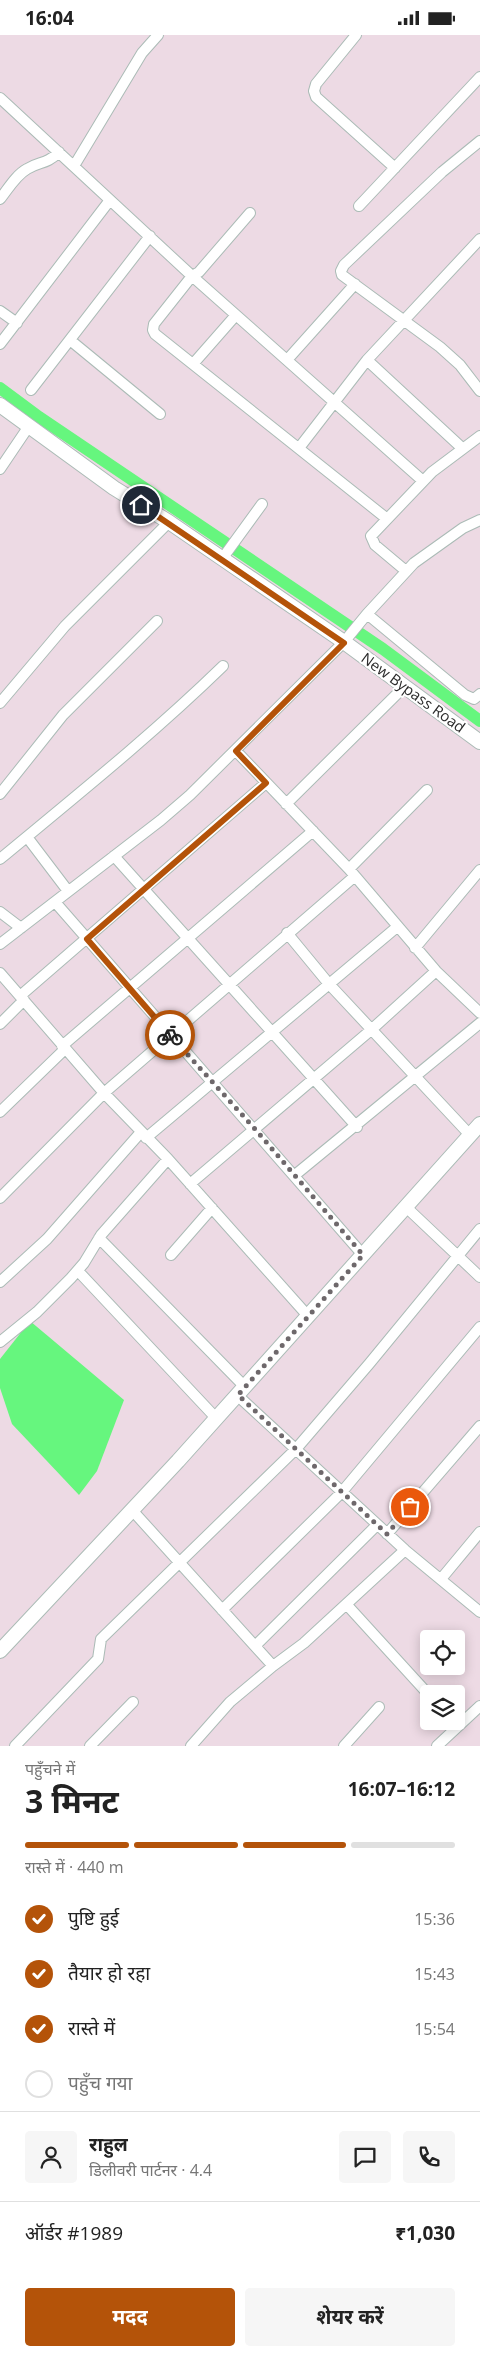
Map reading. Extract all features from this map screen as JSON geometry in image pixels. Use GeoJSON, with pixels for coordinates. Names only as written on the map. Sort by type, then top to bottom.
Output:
{"type":"FeatureCollection","features":[{"type":"Feature","properties":{"kind":"street"},"geometry":{"type":"LineString","coordinates":[[74,166],[142,53],[158,35]]}},
{"type":"Feature","properties":{"kind":"street"},"geometry":{"type":"LineString","coordinates":[[356,35],[316,83],[314,91],[316,97],[395,168]]}},
{"type":"Feature","properties":{"kind":"street"},"geometry":{"type":"LineString","coordinates":[[359,207],[480,77]]}},
{"type":"Feature","properties":{"kind":"street"},"geometry":{"type":"LineString","coordinates":[[0,98],[236,315],[335,401],[422,481]]}},
{"type":"Feature","properties":{"kind":"street"},"geometry":{"type":"LineString","coordinates":[[480,141],[442,172],[344,265],[341,271],[342,275],[452,357],[480,391]]}},
{"type":"Feature","properties":{"kind":"street"},"geometry":{"type":"LineString","coordinates":[[0,199],[21,173],[31,167],[48,162],[59,152]]}},
{"type":"Feature","properties":{"kind":"street"},"geometry":{"type":"LineString","coordinates":[[0,344],[110,199]]}},
{"type":"Feature","properties":{"kind":"street"},"geometry":{"type":"LineString","coordinates":[[250,213],[199,273],[192,275],[152,327],[155,334],[386,518]]}},
{"type":"Feature","properties":{"kind":"street"},"geometry":{"type":"LineString","coordinates":[[31,390],[150,236]]}},
{"type":"Feature","properties":{"kind":"street"},"geometry":{"type":"LineString","coordinates":[[298,448],[367,360],[480,239]]}},
{"type":"Feature","properties":{"kind":"street"},"geometry":{"type":"LineString","coordinates":[[287,360],[355,284]]}},
{"type":"Feature","properties":{"kind":"street"},"geometry":{"type":"LineString","coordinates":[[0,311],[16,323]]}},
{"type":"Feature","properties":{"kind":"street"},"geometry":{"type":"LineString","coordinates":[[194,364],[236,315]]}},
{"type":"Feature","properties":{"kind":"street"},"geometry":{"type":"LineString","coordinates":[[70,340],[160,414]]}},
{"type":"Feature","properties":{"kind":"street"},"geometry":{"type":"LineString","coordinates":[[367,360],[462,448]]}},
{"type":"Feature","properties":{"kind":"street","name":"New Bypass Road"},"geometry":{"type":"LineString","coordinates":[[0,405],[114,488],[225,556],[347,638],[404,687],[480,742]]}},
{"type":"Feature","properties":{"kind":"street"},"geometry":{"type":"LineString","coordinates":[[0,469],[29,426]]}},
{"type":"Feature","properties":{"kind":"street"},"geometry":{"type":"LineString","coordinates":[[406,571],[372,541],[371,536],[422,481],[462,448],[480,436]]}},
{"type":"Feature","properties":{"kind":"street"},"geometry":{"type":"LineString","coordinates":[[225,556],[262,504]]}},
{"type":"Feature","properties":{"kind":"street"},"geometry":{"type":"LineString","coordinates":[[0,944],[161,820],[236,751],[347,638],[406,571],[457,533],[480,520]]}},
{"type":"Feature","properties":{"kind":"street"},"geometry":{"type":"LineString","coordinates":[[0,703],[65,626],[169,522]]}},
{"type":"Feature","properties":{"kind":"street"},"geometry":{"type":"LineString","coordinates":[[367,614],[465,695],[474,699],[480,694]]}},
{"type":"Feature","properties":{"kind":"street"},"geometry":{"type":"LineString","coordinates":[[0,794],[64,715],[157,621]]}},
{"type":"Feature","properties":{"kind":"street"},"geometry":{"type":"LineString","coordinates":[[0,859],[113,767],[223,666]]}},
{"type":"Feature","properties":{"kind":"street"},"geometry":{"type":"LineString","coordinates":[[286,803],[404,687]]}},
{"type":"Feature","properties":{"kind":"street"},"geometry":{"type":"LineString","coordinates":[[236,751],[352,873],[436,971],[480,1013]]}},
{"type":"Feature","properties":{"kind":"street"},"geometry":{"type":"LineString","coordinates":[[0,1024],[22,998],[87,939],[266,783]]}},
{"type":"Feature","properties":{"kind":"street"},"geometry":{"type":"LineString","coordinates":[[0,1198],[104,1093],[229,986],[352,873],[427,790]]}},
{"type":"Feature","properties":{"kind":"street"},"geometry":{"type":"LineString","coordinates":[[0,1112],[64,1048],[129,989],[312,831]]}},
{"type":"Feature","properties":{"kind":"street"},"geometry":{"type":"LineString","coordinates":[[27,837],[68,891]]}},
{"type":"Feature","properties":{"kind":"street"},"geometry":{"type":"LineString","coordinates":[[114,856],[357,1127]]}},
{"type":"Feature","properties":{"kind":"street"},"geometry":{"type":"LineString","coordinates":[[415,948],[480,870]]}},
{"type":"Feature","properties":{"kind":"street"},"geometry":{"type":"LineString","coordinates":[[55,902],[363,1255]]}},
{"type":"Feature","properties":{"kind":"street"},"geometry":{"type":"LineString","coordinates":[[0,912],[20,928]]}},
{"type":"Feature","properties":{"kind":"street"},"geometry":{"type":"LineString","coordinates":[[0,1282],[47,1239],[144,1135],[213,1083],[397,927]]}},
{"type":"Feature","properties":{"kind":"street"},"geometry":{"type":"LineString","coordinates":[[287,933],[371,1030],[470,1135]]}},
{"type":"Feature","properties":{"kind":"street"},"geometry":{"type":"LineString","coordinates":[[190,1184],[315,1079],[436,971]]}},
{"type":"Feature","properties":{"kind":"street"},"geometry":{"type":"LineString","coordinates":[[0,973],[104,1093],[168,1159],[308,1316]]}},
{"type":"Feature","properties":{"kind":"street"},"geometry":{"type":"LineString","coordinates":[[295,1175],[357,1127],[480,1023]]}},
{"type":"Feature","properties":{"kind":"street"},"geometry":{"type":"LineString","coordinates":[[0,1651],[216,1419],[480,1124]]}},
{"type":"Feature","properties":{"kind":"street"},"geometry":{"type":"LineString","coordinates":[[0,1342],[56,1294],[78,1271],[99,1238],[168,1159]]}},
{"type":"Feature","properties":{"kind":"street"},"geometry":{"type":"LineString","coordinates":[[406,1207],[480,1277]]}},
{"type":"Feature","properties":{"kind":"street"},"geometry":{"type":"LineString","coordinates":[[171,1255],[212,1208]]}},
{"type":"Feature","properties":{"kind":"street"},"geometry":{"type":"LineString","coordinates":[[15,1746],[98,1659],[101,1639],[296,1449],[480,1229]]}},
{"type":"Feature","properties":{"kind":"street"},"geometry":{"type":"LineString","coordinates":[[99,1238],[296,1449],[341,1493],[405,1550],[480,1612]]}},
{"type":"Feature","properties":{"kind":"street"},"geometry":{"type":"LineString","coordinates":[[78,1271],[216,1419]]}},
{"type":"Feature","properties":{"kind":"street"},"geometry":{"type":"LineString","coordinates":[[222,1610],[341,1493],[480,1327]]}},
{"type":"Feature","properties":{"kind":"street"},"geometry":{"type":"LineString","coordinates":[[387,1534],[480,1427]]}},
{"type":"Feature","properties":{"kind":"street"},"geometry":{"type":"LineString","coordinates":[[132,1510],[273,1666]]}},
{"type":"Feature","properties":{"kind":"street"},"geometry":{"type":"LineString","coordinates":[[255,1646],[377,1525]]}},
{"type":"Feature","properties":{"kind":"street"},"geometry":{"type":"LineString","coordinates":[[441,1579],[480,1532]]}},
{"type":"Feature","properties":{"kind":"street"},"geometry":{"type":"LineString","coordinates":[[191,1746],[230,1702],[304,1643],[405,1550]]}},
{"type":"Feature","properties":{"kind":"street"},"geometry":{"type":"LineString","coordinates":[[347,1605],[420,1685]]}},
{"type":"Feature","properties":{"kind":"street"},"geometry":{"type":"LineString","coordinates":[[90,1746],[133,1702]]}},
{"type":"Feature","properties":{"kind":"street"},"geometry":{"type":"LineString","coordinates":[[437,1746],[480,1706]]}},
{"type":"Feature","properties":{"kind":"street"},"geometry":{"type":"LineString","coordinates":[[344,1746],[379,1707]]}},
{"type":"Feature","properties":{"kind":"shaded area"},"geometry":{"type":"Polygon","coordinates":[[[30,1321],[124,1400],[97,1471],[79,1495],[12,1424],[0,1388],[0,1359],[30,1321]]]}},
{"type":"Feature","properties":{"kind":"waterway"},"geometry":{"type":"LineString","coordinates":[[0,388],[39,417],[383,649],[480,721]]}},
{"type":"Feature","properties":{"kind":"way so far"},"geometry":{"type":"LineString","coordinates":[[170,1035],[255,1129],[363,1255],[238,1395],[387,1534],[410,1507]]}},
{"type":"Feature","properties":{"kind":"route"},"geometry":{"type":"LineString","coordinates":[[141,505],[169,522],[344,643],[236,751],[266,783],[87,939],[170,1035]]}}]}
